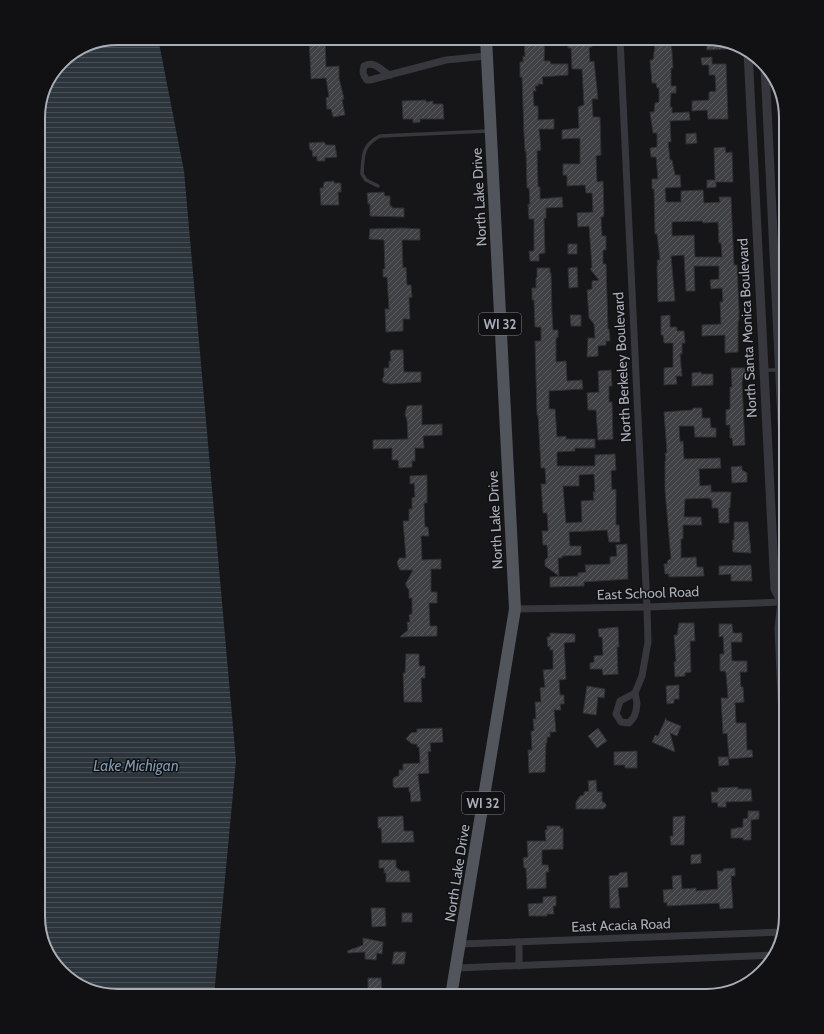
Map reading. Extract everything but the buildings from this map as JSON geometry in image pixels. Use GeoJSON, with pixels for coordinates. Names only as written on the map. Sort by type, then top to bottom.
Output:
{"type":"FeatureCollection","features":[{"type":"Feature","properties":{"kind":"main road","name":"North Lake Drive"},"geometry":{"type":"LineString","coordinates":[[452,989],[515,609],[486,45]]}},
{"type":"Feature","properties":{"kind":"street","name":"North Berkeley Boulevard"},"geometry":{"type":"LineString","coordinates":[[620,45],[648,642],[642,676],[635,692]]}},
{"type":"Feature","properties":{"kind":"street"},"geometry":{"type":"LineString","coordinates":[[390,75],[446,60],[487,56]]}},
{"type":"Feature","properties":{"kind":"street","name":"North Santa Monica Boulevard"},"geometry":{"type":"LineString","coordinates":[[748,59],[775,589],[779,593]]}},
{"type":"Feature","properties":{"kind":"street"},"geometry":{"type":"LineString","coordinates":[[766,76],[779,303]]}},
{"type":"Feature","properties":{"kind":"street","name":"East School Road"},"geometry":{"type":"LineString","coordinates":[[515,609],[647,607],[779,598]]}},
{"type":"Feature","properties":{"kind":"street","name":"East Acacia Road"},"geometry":{"type":"LineString","coordinates":[[460,944],[777,932]]}},
{"type":"Feature","properties":{"kind":"street"},"geometry":{"type":"LineString","coordinates":[[518,942],[518,966]]}},
{"type":"Feature","properties":{"kind":"street"},"geometry":{"type":"LineString","coordinates":[[457,968],[767,955]]}},
{"type":"Feature","properties":{"kind":"lane"},"geometry":{"type":"LineString","coordinates":[[378,186],[366,180],[362,174],[363,152],[372,140],[380,136],[491,131]]}},
{"type":"Feature","properties":{"kind":"lane"},"geometry":{"type":"LineString","coordinates":[[763,370],[779,370]]}},
{"type":"Feature","properties":{"kind":"water","name":"Lake Michigan"},"geometry":{"type":"Polygon","coordinates":[[[159,45],[184,171],[236,761],[215,989],[109,988],[90,983],[70,971],[57,956],[53,948],[46,930],[45,916],[45,114],[49,95],[57,78],[66,66],[78,57],[104,46],[159,45]]]}}]}
